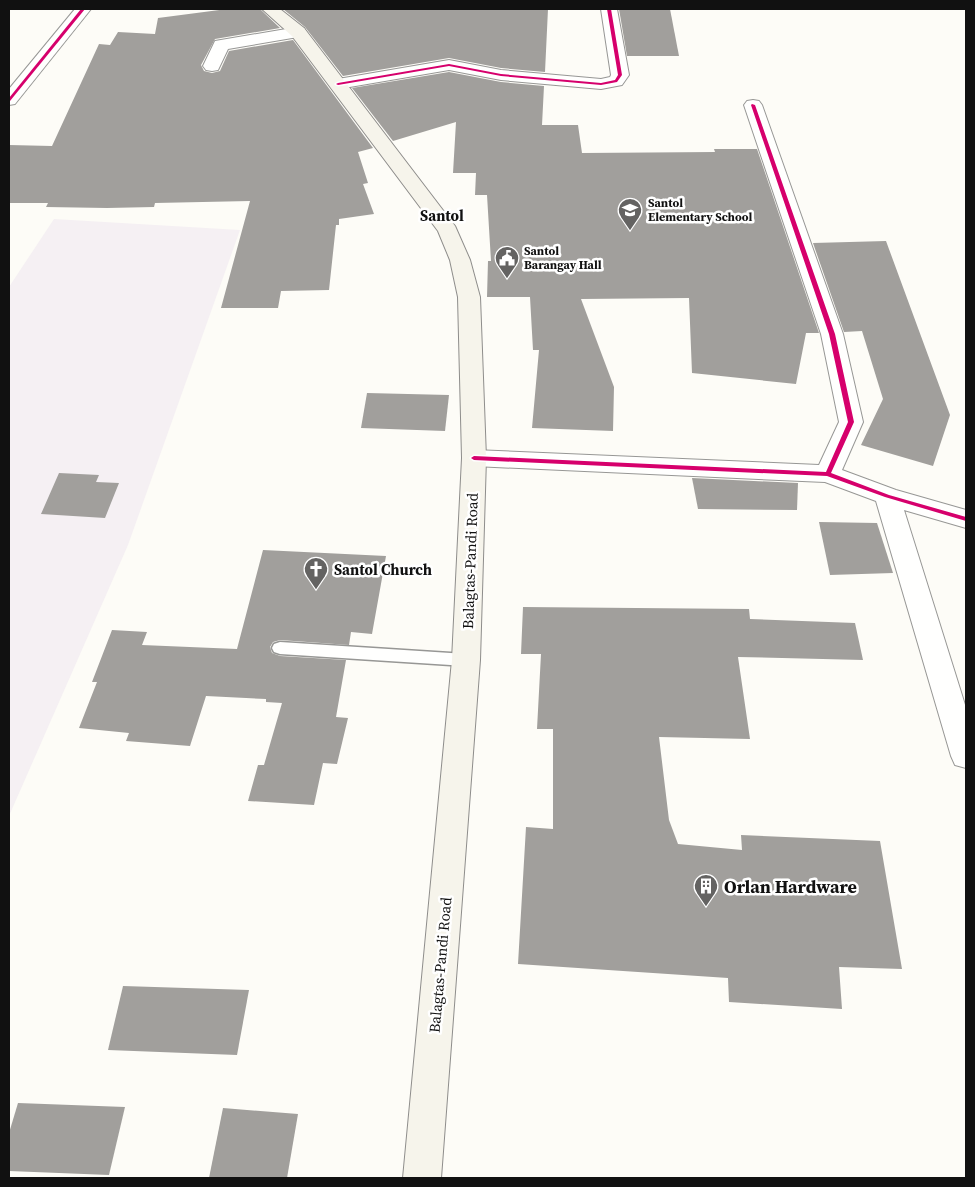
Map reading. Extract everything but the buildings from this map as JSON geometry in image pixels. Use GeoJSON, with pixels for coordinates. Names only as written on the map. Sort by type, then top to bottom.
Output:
{"type":"FeatureCollection","features":[{"type":"Feature","properties":{"kind":"main road","name":"Balagtas-Pandi Road"},"geometry":{"type":"LineString","coordinates":[[270,9],[298,32],[448,230],[460,260],[469,297],[474,458],[466,660],[422,1178]]}},
{"type":"Feature","properties":{"kind":"street"},"geometry":{"type":"LineString","coordinates":[[9,100],[83,9]]}},
{"type":"Feature","properties":{"kind":"street"},"geometry":{"type":"LineString","coordinates":[[338,84],[449,65],[501,75],[601,84],[616,82],[620,75],[609,9]]}},
{"type":"Feature","properties":{"kind":"street"},"geometry":{"type":"LineString","coordinates":[[212,66],[221,45],[298,32]]}},
{"type":"Feature","properties":{"kind":"street"},"geometry":{"type":"LineString","coordinates":[[754,105],[832,334],[851,422],[828,474]]}},
{"type":"Feature","properties":{"kind":"street"},"geometry":{"type":"LineString","coordinates":[[474,458],[828,474],[887,496],[966,519]]}},
{"type":"Feature","properties":{"kind":"street"},"geometry":{"type":"LineString","coordinates":[[887,496],[966,756]]}},
{"type":"Feature","properties":{"kind":"lane"},"geometry":{"type":"LineString","coordinates":[[280,648],[466,660]]}},
{"type":"Feature","properties":{"kind":"shaded area"},"geometry":{"type":"Polygon","coordinates":[[[54,219],[240,230],[128,545],[9,816],[9,287],[54,219]]]}},
{"type":"Feature","properties":{"kind":"cycle path"},"geometry":{"type":"LineString","coordinates":[[9,100],[83,9]]}},
{"type":"Feature","properties":{"kind":"cycle path"},"geometry":{"type":"LineString","coordinates":[[338,84],[449,65],[501,75],[601,84],[616,81],[620,75],[609,9]]}},
{"type":"Feature","properties":{"kind":"cycle path"},"geometry":{"type":"LineString","coordinates":[[753,105],[832,334],[851,422],[828,474]]}},
{"type":"Feature","properties":{"kind":"cycle path"},"geometry":{"type":"LineString","coordinates":[[474,458],[828,474],[887,496],[966,519]]}},
{"type":"Feature","properties":{"kind":"place","name":"Santol Elementary School"},"geometry":{"type":"Point","coordinates":[630,231]}},
{"type":"Feature","properties":{"kind":"place","name":"Santol Barangay Hall"},"geometry":{"type":"Point","coordinates":[507,279]}},
{"type":"Feature","properties":{"kind":"place","name":"Santol Church"},"geometry":{"type":"Point","coordinates":[316,590]}},
{"type":"Feature","properties":{"kind":"place","name":"Orlan Hardware"},"geometry":{"type":"Point","coordinates":[706,907]}},
{"type":"Feature","properties":{"kind":"district","name":"Santol"},"geometry":{"type":"Point","coordinates":[442,215]}}]}
